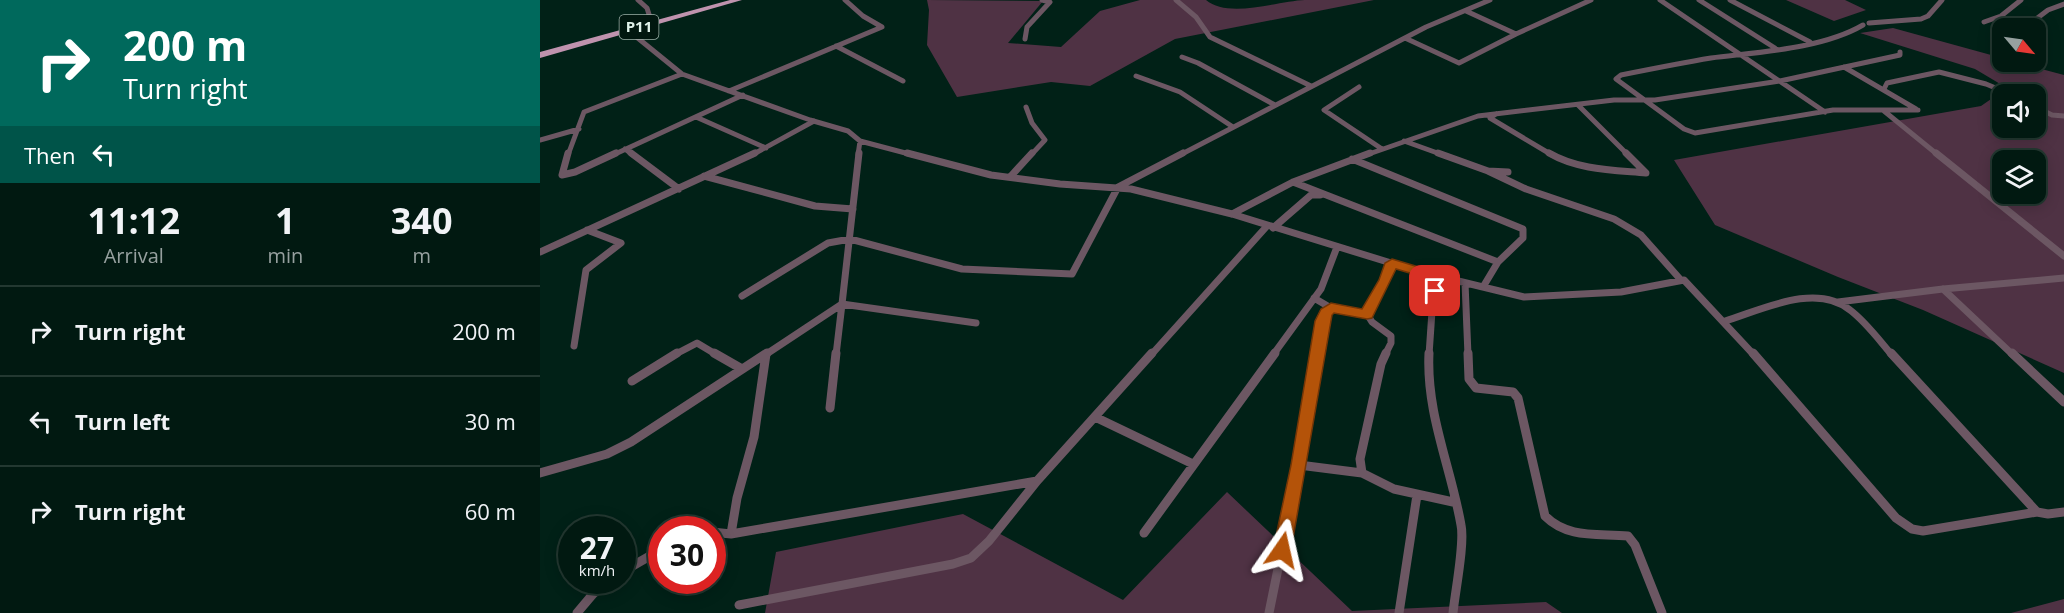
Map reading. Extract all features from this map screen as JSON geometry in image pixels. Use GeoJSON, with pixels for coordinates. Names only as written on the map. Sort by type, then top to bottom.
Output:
{"type":"FeatureCollection","features":[{"type":"Feature","properties":{"kind":"main road","name":"P11"},"geometry":{"type":"LineString","coordinates":[[540,55],[738,0]]}},
{"type":"Feature","properties":{"kind":"street"},"geometry":{"type":"LineString","coordinates":[[638,0],[647,8],[652,24]]}},
{"type":"Feature","properties":{"kind":"street"},"geometry":{"type":"LineString","coordinates":[[729,91],[882,27],[863,16],[844,0]]}},
{"type":"Feature","properties":{"kind":"street"},"geometry":{"type":"LineString","coordinates":[[1042,0],[1052,1]]}},
{"type":"Feature","properties":{"kind":"street"},"geometry":{"type":"LineString","coordinates":[[1176,0],[1196,17],[1210,37],[1311,86]]}},
{"type":"Feature","properties":{"kind":"street"},"geometry":{"type":"LineString","coordinates":[[742,296],[828,243],[850,239],[962,269],[1072,274],[1118,187],[1405,38],[1490,0]]}},
{"type":"Feature","properties":{"kind":"street"},"geometry":{"type":"LineString","coordinates":[[1405,38],[1459,63],[1516,33],[1592,0]]}},
{"type":"Feature","properties":{"kind":"street"},"geometry":{"type":"LineString","coordinates":[[1660,0],[1825,112]]}},
{"type":"Feature","properties":{"kind":"street"},"geometry":{"type":"LineString","coordinates":[[1699,0],[1775,48]]}},
{"type":"Feature","properties":{"kind":"street"},"geometry":{"type":"LineString","coordinates":[[1730,0],[1810,42]]}},
{"type":"Feature","properties":{"kind":"street"},"geometry":{"type":"LineString","coordinates":[[1869,22],[1921,19],[1928,16],[1942,0]]}},
{"type":"Feature","properties":{"kind":"street"},"geometry":{"type":"LineString","coordinates":[[1984,22],[2001,16],[2021,0]]}},
{"type":"Feature","properties":{"kind":"street"},"geometry":{"type":"LineString","coordinates":[[1025,39],[1028,27],[1052,1]]}},
{"type":"Feature","properties":{"kind":"street"},"geometry":{"type":"LineString","coordinates":[[2037,18],[2048,10],[2064,4]]}},
{"type":"Feature","properties":{"kind":"street"},"geometry":{"type":"LineString","coordinates":[[1466,11],[1516,33]]}},
{"type":"Feature","properties":{"kind":"street"},"geometry":{"type":"LineString","coordinates":[[1844,67],[1918,110],[1858,109],[1795,115],[1764,123],[1695,133],[1683,129],[1616,79],[1621,75],[1666,65],[1741,55],[1810,42],[1853,32],[1863,25]]}},
{"type":"Feature","properties":{"kind":"street"},"geometry":{"type":"LineString","coordinates":[[636,28],[634,35],[639,41],[682,74],[851,132],[860,141],[991,175],[1060,184],[1118,187],[1232,214],[1417,271],[1524,297],[1544,298],[1621,292],[1680,279]]}},
{"type":"Feature","properties":{"kind":"street"},"geometry":{"type":"LineString","coordinates":[[836,46],[903,81]]}},
{"type":"Feature","properties":{"kind":"street"},"geometry":{"type":"LineString","coordinates":[[1232,214],[1293,182],[1352,159],[1478,116],[1614,100],[1647,100],[1780,81],[1900,55],[1900,52]]}},
{"type":"Feature","properties":{"kind":"street"},"geometry":{"type":"LineString","coordinates":[[1182,57],[1198,63],[1275,105]]}},
{"type":"Feature","properties":{"kind":"street"},"geometry":{"type":"LineString","coordinates":[[1884,89],[1887,83],[1939,72],[1992,86]]}},
{"type":"Feature","properties":{"kind":"street"},"geometry":{"type":"LineString","coordinates":[[682,74],[584,112],[562,175],[574,172],[743,96]]}},
{"type":"Feature","properties":{"kind":"street"},"geometry":{"type":"LineString","coordinates":[[1136,76],[1180,92],[1233,127]]}},
{"type":"Feature","properties":{"kind":"street"},"geometry":{"type":"LineString","coordinates":[[1359,87],[1324,110],[1382,149]]}},
{"type":"Feature","properties":{"kind":"street"},"geometry":{"type":"LineString","coordinates":[[1498,113],[1490,118],[1557,158],[1594,169],[1646,173],[1578,105]]}},
{"type":"Feature","properties":{"kind":"street"},"geometry":{"type":"LineString","coordinates":[[1010,177],[1045,140],[1032,123],[1026,107]]}},
{"type":"Feature","properties":{"kind":"street"},"geometry":{"type":"LineString","coordinates":[[1884,111],[2064,256]]}},
{"type":"Feature","properties":{"kind":"street"},"geometry":{"type":"LineString","coordinates":[[2046,112],[2064,116]]}},
{"type":"Feature","properties":{"kind":"street"},"geometry":{"type":"LineString","coordinates":[[696,117],[766,148]]}},
{"type":"Feature","properties":{"kind":"street"},"geometry":{"type":"LineString","coordinates":[[540,252],[766,148],[814,121]]}},
{"type":"Feature","properties":{"kind":"street"},"geometry":{"type":"LineString","coordinates":[[540,140],[579,129]]}},
{"type":"Feature","properties":{"kind":"street"},"geometry":{"type":"LineString","coordinates":[[830,408],[860,141]]}},
{"type":"Feature","properties":{"kind":"street"},"geometry":{"type":"LineString","coordinates":[[1404,141],[1488,171],[1526,189],[1614,219],[1641,235],[1680,279],[1688,282],[1725,321],[1896,518],[1912,528],[1923,531],[1945,529],[2037,512],[2048,514],[2064,512]]}},
{"type":"Feature","properties":{"kind":"street"},"geometry":{"type":"LineString","coordinates":[[625,149],[679,189]]}},
{"type":"Feature","properties":{"kind":"street"},"geometry":{"type":"LineString","coordinates":[[1352,159],[1523,229],[1525,233],[1522,238],[1498,262],[1483,287]]}},
{"type":"Feature","properties":{"kind":"street"},"geometry":{"type":"LineString","coordinates":[[1488,171],[1508,172]]}},
{"type":"Feature","properties":{"kind":"street"},"geometry":{"type":"LineString","coordinates":[[704,176],[815,206],[853,209]]}},
{"type":"Feature","properties":{"kind":"street"},"geometry":{"type":"LineString","coordinates":[[1293,182],[1498,262]]}},
{"type":"Feature","properties":{"kind":"street"},"geometry":{"type":"LineString","coordinates":[[739,605],[953,564],[971,558],[989,541],[1037,481],[1270,227],[1311,195],[1328,195]]}},
{"type":"Feature","properties":{"kind":"street"},"geometry":{"type":"LineString","coordinates":[[574,346],[586,270],[621,243],[587,230]]}},
{"type":"Feature","properties":{"kind":"street"},"geometry":{"type":"LineString","coordinates":[[1144,533],[1321,289],[1337,247]]}},
{"type":"Feature","properties":{"kind":"street"},"geometry":{"type":"LineString","coordinates":[[1362,473],[1360,459],[1382,364],[1391,343],[1391,336],[1372,322],[1367,314],[1369,306],[1386,280],[1392,263]]}},
{"type":"Feature","properties":{"kind":"street"},"geometry":{"type":"LineString","coordinates":[[1417,271],[1437,294],[1432,311],[1430,394],[1453,502],[1462,528],[1453,613]]}},
{"type":"Feature","properties":{"kind":"street"},"geometry":{"type":"LineString","coordinates":[[1836,302],[2064,278]]}},
{"type":"Feature","properties":{"kind":"street"},"geometry":{"type":"LineString","coordinates":[[1466,283],[1469,379],[1476,388],[1513,392],[1518,398],[1545,516],[1552,525],[1573,533],[1628,536],[1635,545],[1662,613]]}},
{"type":"Feature","properties":{"kind":"street"},"geometry":{"type":"LineString","coordinates":[[1943,289],[2064,402]]}},
{"type":"Feature","properties":{"kind":"street"},"geometry":{"type":"LineString","coordinates":[[1725,321],[1804,296],[1836,302],[1850,309],[2037,512]]}},
{"type":"Feature","properties":{"kind":"street"},"geometry":{"type":"LineString","coordinates":[[1314,298],[1331,308],[1367,314]]}},
{"type":"Feature","properties":{"kind":"street"},"geometry":{"type":"LineString","coordinates":[[540,473],[608,453],[631,442],[842,304],[976,323]]}},
{"type":"Feature","properties":{"kind":"street"},"geometry":{"type":"LineString","coordinates":[[1269,613],[1299,465],[1322,321],[1331,308]]}},
{"type":"Feature","properties":{"kind":"street"},"geometry":{"type":"LineString","coordinates":[[632,381],[697,343],[742,369]]}},
{"type":"Feature","properties":{"kind":"street"},"geometry":{"type":"LineString","coordinates":[[731,534],[737,498],[754,436],[763,360],[767,352]]}},
{"type":"Feature","properties":{"kind":"street"},"geometry":{"type":"LineString","coordinates":[[1095,417],[1193,464]]}},
{"type":"Feature","properties":{"kind":"street"},"geometry":{"type":"LineString","coordinates":[[1299,465],[1362,473],[1373,482],[1453,502]]}},
{"type":"Feature","properties":{"kind":"street"},"geometry":{"type":"LineString","coordinates":[[726,533],[1037,481]]}},
{"type":"Feature","properties":{"kind":"street"},"geometry":{"type":"LineString","coordinates":[[1399,613],[1418,495]]}},
{"type":"Feature","properties":{"kind":"street"},"geometry":{"type":"LineString","coordinates":[[577,613],[592,594]]}},
{"type":"Feature","properties":{"kind":"shaded area"},"geometry":{"type":"Polygon","coordinates":[[[927,0],[1043,1],[1008,43],[1061,47],[1100,11],[1140,0],[1206,0],[1215,5],[1240,9],[1305,0],[1374,0],[1175,39],[1090,86],[1051,82],[957,97],[927,45],[929,10],[927,0]]]}},
{"type":"Feature","properties":{"kind":"shaded area"},"geometry":{"type":"Polygon","coordinates":[[[1786,0],[1845,0],[1866,10],[1834,21],[1786,0]]]}},
{"type":"Feature","properties":{"kind":"shaded area"},"geometry":{"type":"Polygon","coordinates":[[[1893,28],[1992,55],[1992,72],[2046,70],[2064,75],[2064,373],[1923,310],[1715,225],[1674,160],[1981,106],[1992,98],[1992,138],[2046,138],[2046,84],[2000,84],[1975,69],[1860,33],[1893,28]]]}},
{"type":"Feature","properties":{"kind":"shaded area"},"geometry":{"type":"Polygon","coordinates":[[[1227,492],[1352,611],[1546,602],[1562,613],[765,613],[776,552],[963,514],[1123,600],[1227,492]]]}},
{"type":"Feature","properties":{"kind":"shaded area"},"geometry":{"type":"Polygon","coordinates":[[[2064,599],[2064,613],[2011,613],[2064,599]]]}},
{"type":"Feature","properties":{"kind":"route"},"geometry":{"type":"LineString","coordinates":[[1282,550],[1299,465],[1322,321],[1326,312],[1331,308],[1367,314],[1369,306],[1386,280],[1392,263],[1417,271],[1435,291]]}}]}
